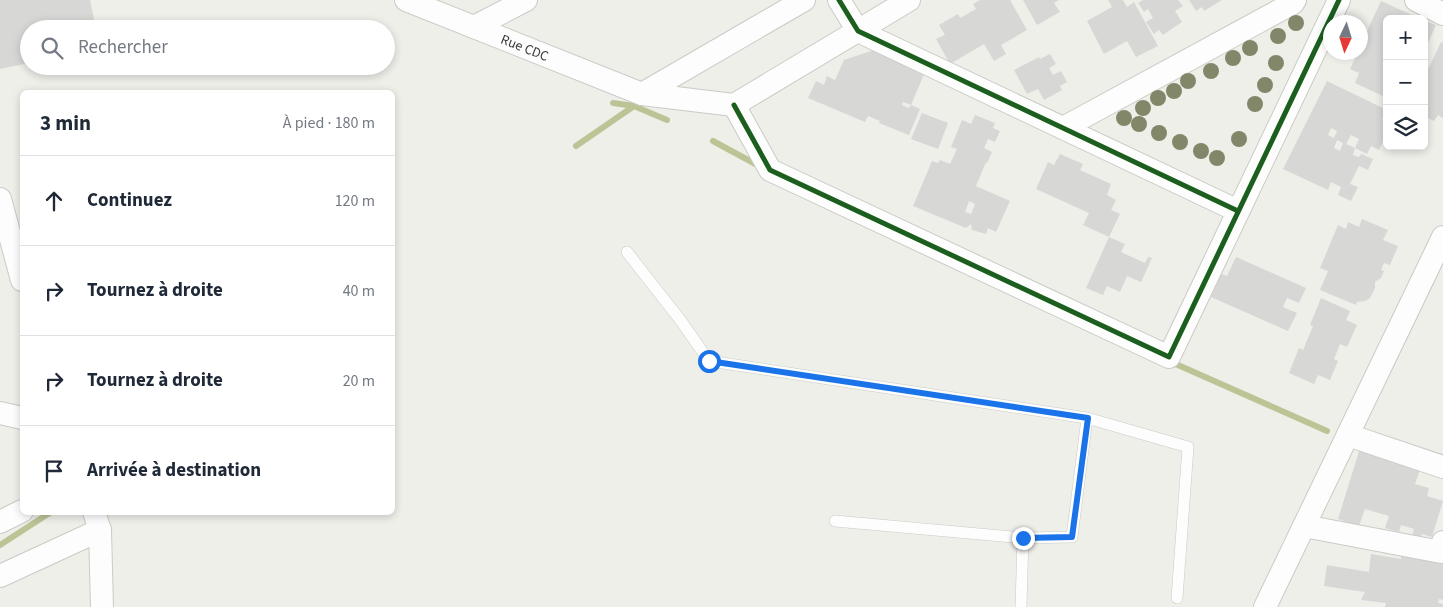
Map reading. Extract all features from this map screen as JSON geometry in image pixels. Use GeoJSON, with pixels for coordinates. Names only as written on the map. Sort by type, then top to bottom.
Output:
{"type":"FeatureCollection","features":[{"type":"Feature","properties":{"kind":"street","name":"Rue CDC"},"geometry":{"type":"LineString","coordinates":[[406,0],[642,94],[734,104]]}},
{"type":"Feature","properties":{"kind":"street"},"geometry":{"type":"LineString","coordinates":[[474,27],[526,0]]}},
{"type":"Feature","properties":{"kind":"street"},"geometry":{"type":"LineString","coordinates":[[642,94],[804,0]]}},
{"type":"Feature","properties":{"kind":"street"},"geometry":{"type":"LineString","coordinates":[[839,0],[858,31],[1238,211]]}},
{"type":"Feature","properties":{"kind":"street"},"geometry":{"type":"LineString","coordinates":[[909,0],[734,104],[770,170],[1169,357],[1339,0]]}},
{"type":"Feature","properties":{"kind":"street"},"geometry":{"type":"LineString","coordinates":[[1063,128],[1294,3],[1295,0]]}},
{"type":"Feature","properties":{"kind":"street"},"geometry":{"type":"LineString","coordinates":[[1416,0],[1443,14]]}},
{"type":"Feature","properties":{"kind":"street"},"geometry":{"type":"LineString","coordinates":[[0,199],[20,273]]}},
{"type":"Feature","properties":{"kind":"street"},"geometry":{"type":"LineString","coordinates":[[1266,607],[1443,237]]}},
{"type":"Feature","properties":{"kind":"street"},"geometry":{"type":"LineString","coordinates":[[0,413],[20,418]]}},
{"type":"Feature","properties":{"kind":"street"},"geometry":{"type":"LineString","coordinates":[[1348,435],[1443,467]]}},
{"type":"Feature","properties":{"kind":"street"},"geometry":{"type":"LineString","coordinates":[[0,522],[20,512]]}},
{"type":"Feature","properties":{"kind":"street"},"geometry":{"type":"LineString","coordinates":[[0,576],[97,521],[102,607]]}},
{"type":"Feature","properties":{"kind":"street"},"geometry":{"type":"LineString","coordinates":[[1304,526],[1441,552],[1443,542]]}},
{"type":"Feature","properties":{"kind":"lane"},"geometry":{"type":"LineString","coordinates":[[627,252],[681,321],[709,361],[1088,418],[1188,447],[1177,598]]}},
{"type":"Feature","properties":{"kind":"lane"},"geometry":{"type":"LineString","coordinates":[[835,521],[1023,538],[1072,537],[1088,418]]}},
{"type":"Feature","properties":{"kind":"lane"},"geometry":{"type":"LineString","coordinates":[[1021,607],[1023,538]]}},
{"type":"Feature","properties":{"kind":"building"},"geometry":{"type":"Polygon","coordinates":[[[0,0],[90,0],[94,20],[20,20],[20,65],[0,69],[0,0]]]}},
{"type":"Feature","properties":{"kind":"building"},"geometry":{"type":"Polygon","coordinates":[[[980,0],[1010,0],[1027,30],[1001,45],[1006,54],[994,61],[984,44],[950,64],[936,39],[945,35],[939,25],[958,14],[960,18],[976,9],[973,4],[980,0]]]}},
{"type":"Feature","properties":{"kind":"building"},"geometry":{"type":"Polygon","coordinates":[[[1023,0],[1059,0],[1054,3],[1060,12],[1037,25],[1023,0]]]}},
{"type":"Feature","properties":{"kind":"building"},"geometry":{"type":"Polygon","coordinates":[[[1108,0],[1123,0],[1127,7],[1134,2],[1158,46],[1136,57],[1127,41],[1104,54],[1087,21],[1112,7],[1108,0]]]}},
{"type":"Feature","properties":{"kind":"building"},"geometry":{"type":"Polygon","coordinates":[[[1143,0],[1178,0],[1183,6],[1175,11],[1182,22],[1163,35],[1159,30],[1154,34],[1146,22],[1153,18],[1148,9],[1144,12],[1138,3],[1143,0]]]}},
{"type":"Feature","properties":{"kind":"building"},"geometry":{"type":"Polygon","coordinates":[[[1189,0],[1222,0],[1204,11],[1202,7],[1196,11],[1189,0]]]}},
{"type":"Feature","properties":{"kind":"building"},"geometry":{"type":"Polygon","coordinates":[[[1381,1],[1412,15],[1383,15],[1383,96],[1355,83],[1359,73],[1350,69],[1354,60],[1368,60],[1368,29],[1381,1]]]}},
{"type":"Feature","properties":{"kind":"building"},"geometry":{"type":"Polygon","coordinates":[[[1428,22],[1436,25],[1428,43],[1428,22]]]}},
{"type":"Feature","properties":{"kind":"building"},"geometry":{"type":"Polygon","coordinates":[[[1441,42],[1443,43],[1443,118],[1438,115],[1434,121],[1428,118],[1428,70],[1441,42]]]}},
{"type":"Feature","properties":{"kind":"building"},"geometry":{"type":"Polygon","coordinates":[[[874,50],[925,72],[911,105],[920,109],[909,135],[879,123],[880,121],[868,116],[865,122],[808,98],[816,81],[824,85],[827,76],[835,80],[844,60],[874,50]],[[903,102],[902,105],[909,108],[911,105],[903,102]]]}},
{"type":"Feature","properties":{"kind":"building"},"geometry":{"type":"Polygon","coordinates":[[[1050,54],[1056,64],[1049,68],[1053,75],[1061,71],[1067,82],[1060,86],[1062,90],[1044,100],[1038,89],[1027,94],[1014,70],[1039,57],[1040,59],[1050,54]]]}},
{"type":"Feature","properties":{"kind":"building"},"geometry":{"type":"Polygon","coordinates":[[[1327,81],[1383,108],[1383,142],[1379,150],[1371,146],[1367,154],[1355,148],[1353,155],[1359,157],[1361,154],[1373,159],[1368,170],[1359,166],[1350,184],[1358,187],[1351,201],[1338,195],[1341,187],[1331,182],[1328,190],[1283,169],[1327,81]],[[1331,128],[1328,135],[1334,138],[1337,131],[1331,128]],[[1351,135],[1346,144],[1355,148],[1359,139],[1351,135]],[[1337,140],[1334,148],[1340,151],[1343,143],[1337,140]]]}},
{"type":"Feature","properties":{"kind":"building"},"geometry":{"type":"Polygon","coordinates":[[[922,113],[948,123],[938,149],[911,139],[922,113]]]}},
{"type":"Feature","properties":{"kind":"building"},"geometry":{"type":"Polygon","coordinates":[[[975,115],[995,123],[993,128],[1000,131],[995,142],[988,139],[984,148],[992,152],[976,186],[1010,201],[996,232],[988,228],[986,234],[972,230],[971,224],[966,228],[913,206],[932,161],[938,163],[940,160],[950,164],[957,149],[951,147],[962,120],[971,124],[975,115]],[[969,201],[965,212],[971,214],[975,204],[969,201]]]}},
{"type":"Feature","properties":{"kind":"building"},"geometry":{"type":"Polygon","coordinates":[[[1060,154],[1083,164],[1080,170],[1111,184],[1107,195],[1116,200],[1111,210],[1120,214],[1109,237],[1083,225],[1089,213],[1036,189],[1048,162],[1054,165],[1060,154]]]}},
{"type":"Feature","properties":{"kind":"building"},"geometry":{"type":"Polygon","coordinates":[[[1362,219],[1388,230],[1383,240],[1398,246],[1390,265],[1384,263],[1381,270],[1384,271],[1381,278],[1375,282],[1375,288],[1370,298],[1357,302],[1356,305],[1320,290],[1328,271],[1320,268],[1338,225],[1346,229],[1348,222],[1359,227],[1362,219]]]}},
{"type":"Feature","properties":{"kind":"building"},"geometry":{"type":"Polygon","coordinates":[[[1109,237],[1125,244],[1121,252],[1145,263],[1148,257],[1152,258],[1141,282],[1127,276],[1120,292],[1107,286],[1103,295],[1086,288],[1109,237]]]}},
{"type":"Feature","properties":{"kind":"building"},"geometry":{"type":"Polygon","coordinates":[[[1236,257],[1306,288],[1299,303],[1287,298],[1283,307],[1297,313],[1288,331],[1211,297],[1221,274],[1227,276],[1236,257]]]}},
{"type":"Feature","properties":{"kind":"building"},"geometry":{"type":"Polygon","coordinates":[[[1321,298],[1350,311],[1346,320],[1357,325],[1347,347],[1340,344],[1334,359],[1338,361],[1330,380],[1318,375],[1314,384],[1289,373],[1299,348],[1303,350],[1313,326],[1310,325],[1321,298]]]}},
{"type":"Feature","properties":{"kind":"building"},"geometry":{"type":"Polygon","coordinates":[[[1360,448],[1421,467],[1415,484],[1429,488],[1427,496],[1443,501],[1432,537],[1422,534],[1420,539],[1412,536],[1414,529],[1401,525],[1399,532],[1385,528],[1389,516],[1365,509],[1359,526],[1338,519],[1360,448]]]}},
{"type":"Feature","properties":{"kind":"building"},"geometry":{"type":"Polygon","coordinates":[[[1402,552],[1443,559],[1443,600],[1439,599],[1438,603],[1443,604],[1443,607],[1385,607],[1386,603],[1361,600],[1365,592],[1324,586],[1327,565],[1369,572],[1371,554],[1401,559],[1402,552]]]}},
{"type":"Feature","properties":{"kind":"waterway"},"geometry":{"type":"LineString","coordinates":[[613,103],[634,106],[667,120]]}},
{"type":"Feature","properties":{"kind":"waterway"},"geometry":{"type":"LineString","coordinates":[[576,146],[634,106]]}},
{"type":"Feature","properties":{"kind":"waterway"},"geometry":{"type":"LineString","coordinates":[[713,141],[761,167]]}},
{"type":"Feature","properties":{"kind":"waterway"},"geometry":{"type":"LineString","coordinates":[[1169,361],[1327,431]]}},
{"type":"Feature","properties":{"kind":"waterway"},"geometry":{"type":"LineString","coordinates":[[0,545],[46,515]]}},
{"type":"Feature","properties":{"kind":"cycle path"},"geometry":{"type":"LineString","coordinates":[[839,0],[858,31],[1238,211]]}},
{"type":"Feature","properties":{"kind":"cycle path"},"geometry":{"type":"LineString","coordinates":[[734,105],[770,170],[1169,357],[1339,0]]}},
{"type":"Feature","properties":{"kind":"route"},"geometry":{"type":"LineString","coordinates":[[709,361],[1088,418],[1072,537],[1023,538]]}}]}
